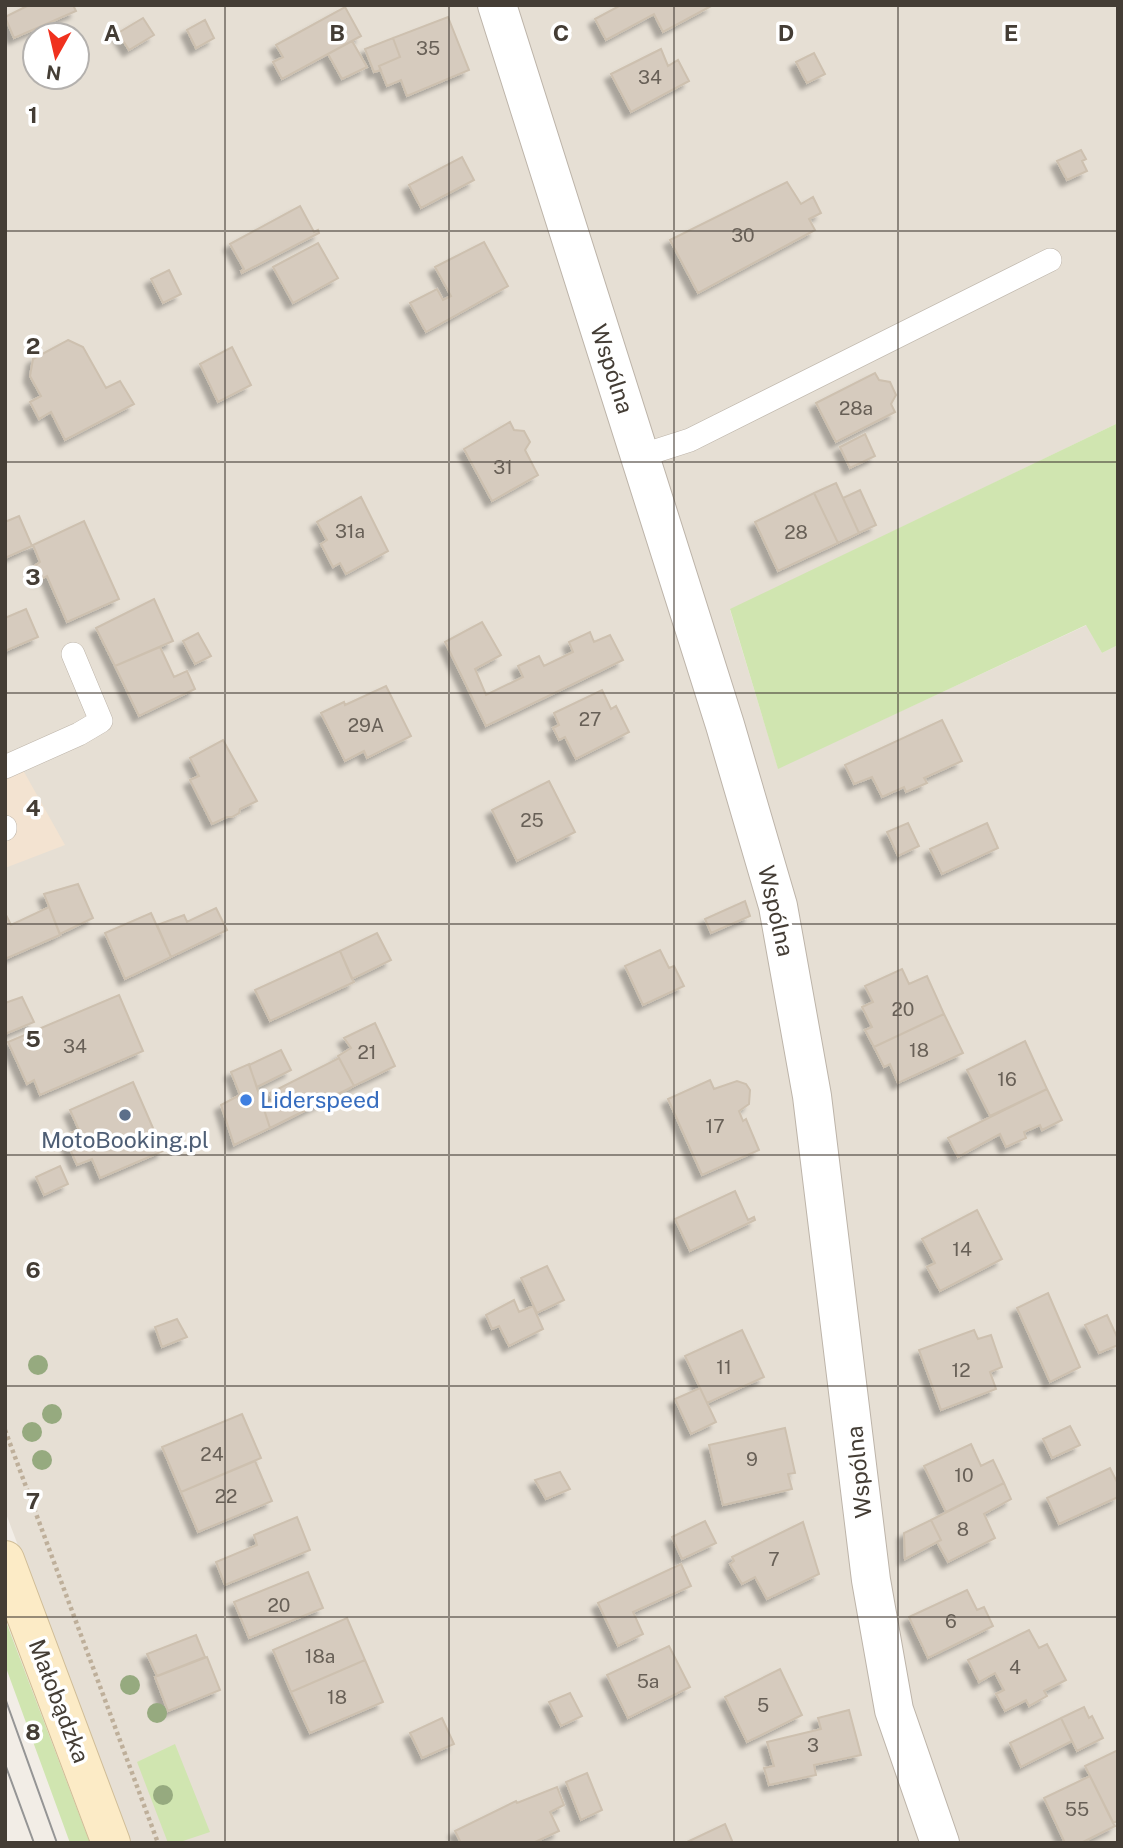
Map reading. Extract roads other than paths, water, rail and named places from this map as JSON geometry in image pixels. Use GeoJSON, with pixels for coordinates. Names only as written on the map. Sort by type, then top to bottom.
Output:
{"type":"FeatureCollection","features":[{"type":"Feature","properties":{"kind":"street","name":"Wspólna"},"geometry":{"type":"LineString","coordinates":[[497,5],[725,725],[778,906],[812,1096],[871,1580],[894,1710],[940,1843]]}},
{"type":"Feature","properties":{"kind":"street","name":"Małobądzka"},"geometry":{"type":"LineString","coordinates":[[5,1560],[111,1843]]}},
{"type":"Feature","properties":{"kind":"lane"},"geometry":{"type":"LineString","coordinates":[[640,456],[690,440],[1050,260]]}},
{"type":"Feature","properties":{"kind":"lane"},"geometry":{"type":"LineString","coordinates":[[5,767],[79,734],[101,721],[73,654]]}},
{"type":"Feature","properties":{"kind":"tram line"},"geometry":{"type":"LineString","coordinates":[[5,1698],[57,1843]]}},
{"type":"Feature","properties":{"kind":"tram line"},"geometry":{"type":"LineString","coordinates":[[5,1764],[34,1843]]}},
{"type":"Feature","properties":{"kind":"place","name":"Liderspeed"},"geometry":{"type":"Point","coordinates":[246,1100]}},
{"type":"Feature","properties":{"kind":"place","name":"MotoBooking.pl"},"geometry":{"type":"Point","coordinates":[125,1115]}}]}
